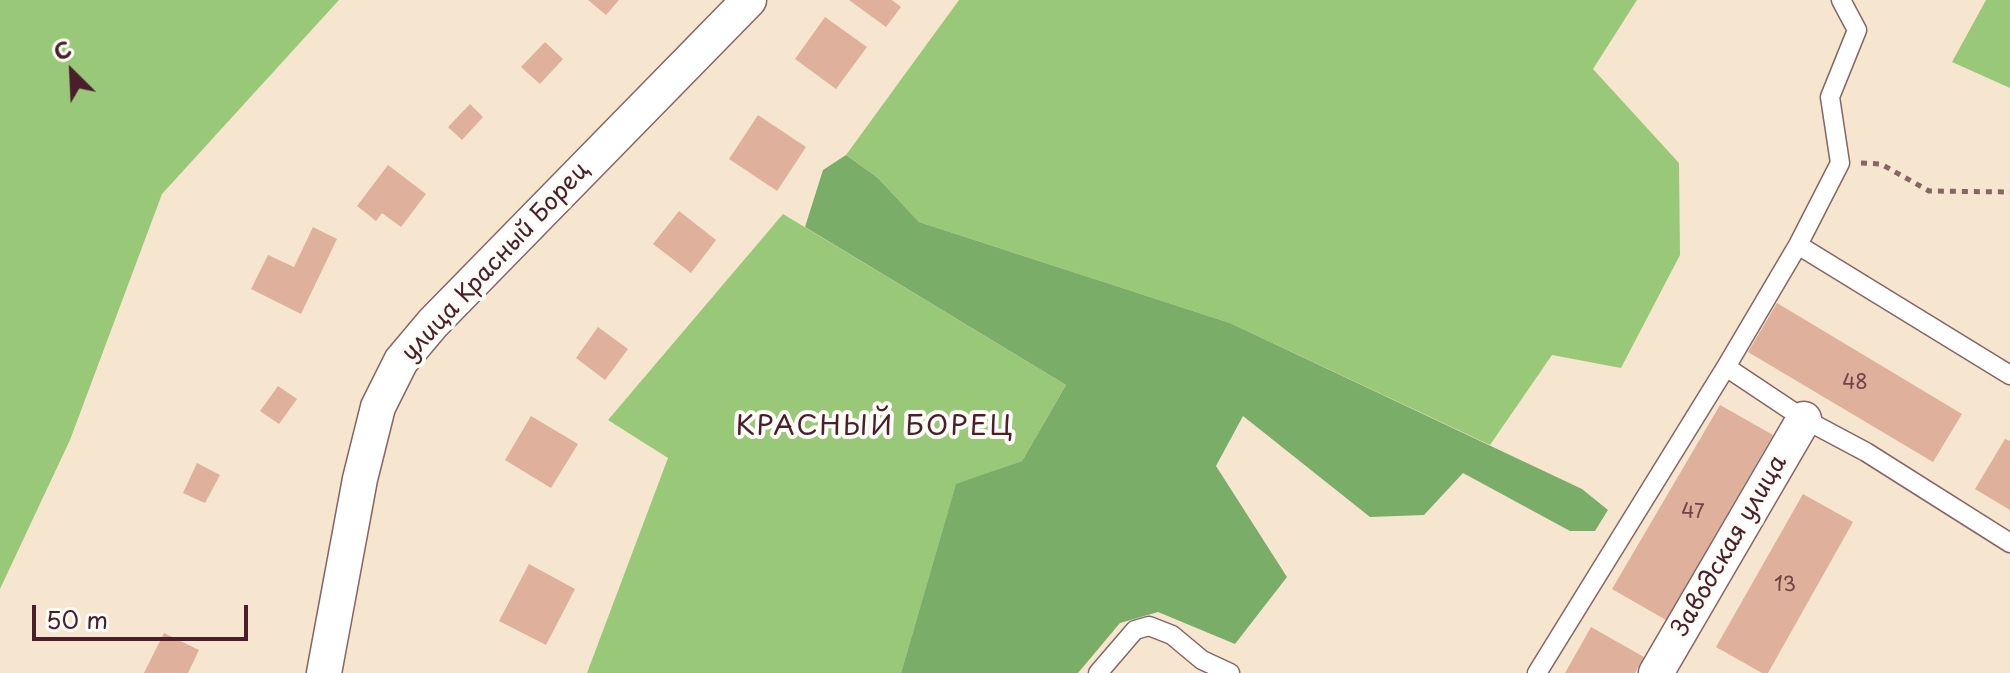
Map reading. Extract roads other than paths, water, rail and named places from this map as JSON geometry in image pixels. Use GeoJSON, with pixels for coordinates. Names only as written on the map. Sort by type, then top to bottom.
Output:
{"type":"FeatureCollection","features":[{"type":"Feature","properties":{"kind":"street","name":"улица Красный Борец"},"geometry":{"type":"LineString","coordinates":[[324,673],[360,479],[378,407],[401,361],[475,279],[749,0]]}},
{"type":"Feature","properties":{"kind":"street","name":"Заводская улица"},"geometry":{"type":"LineString","coordinates":[[1656,673],[1804,419]]}},
{"type":"Feature","properties":{"kind":"lane"},"geometry":{"type":"LineString","coordinates":[[1537,673],[1726,367],[1798,245],[1840,163],[1830,97],[1857,30],[1841,0]]}},
{"type":"Feature","properties":{"kind":"lane"},"geometry":{"type":"LineString","coordinates":[[1798,245],[2010,375]]}},
{"type":"Feature","properties":{"kind":"lane"},"geometry":{"type":"LineString","coordinates":[[1726,367],[1804,419],[1866,452],[2010,543]]}},
{"type":"Feature","properties":{"kind":"lane"},"geometry":{"type":"LineString","coordinates":[[1098,673],[1135,630],[1149,626],[1172,635],[1202,660],[1230,673]]}},
{"type":"Feature","properties":{"kind":"district","name":"КРАСНЫЙ БОРЕЦ"},"geometry":{"type":"Point","coordinates":[875,427]}}]}
